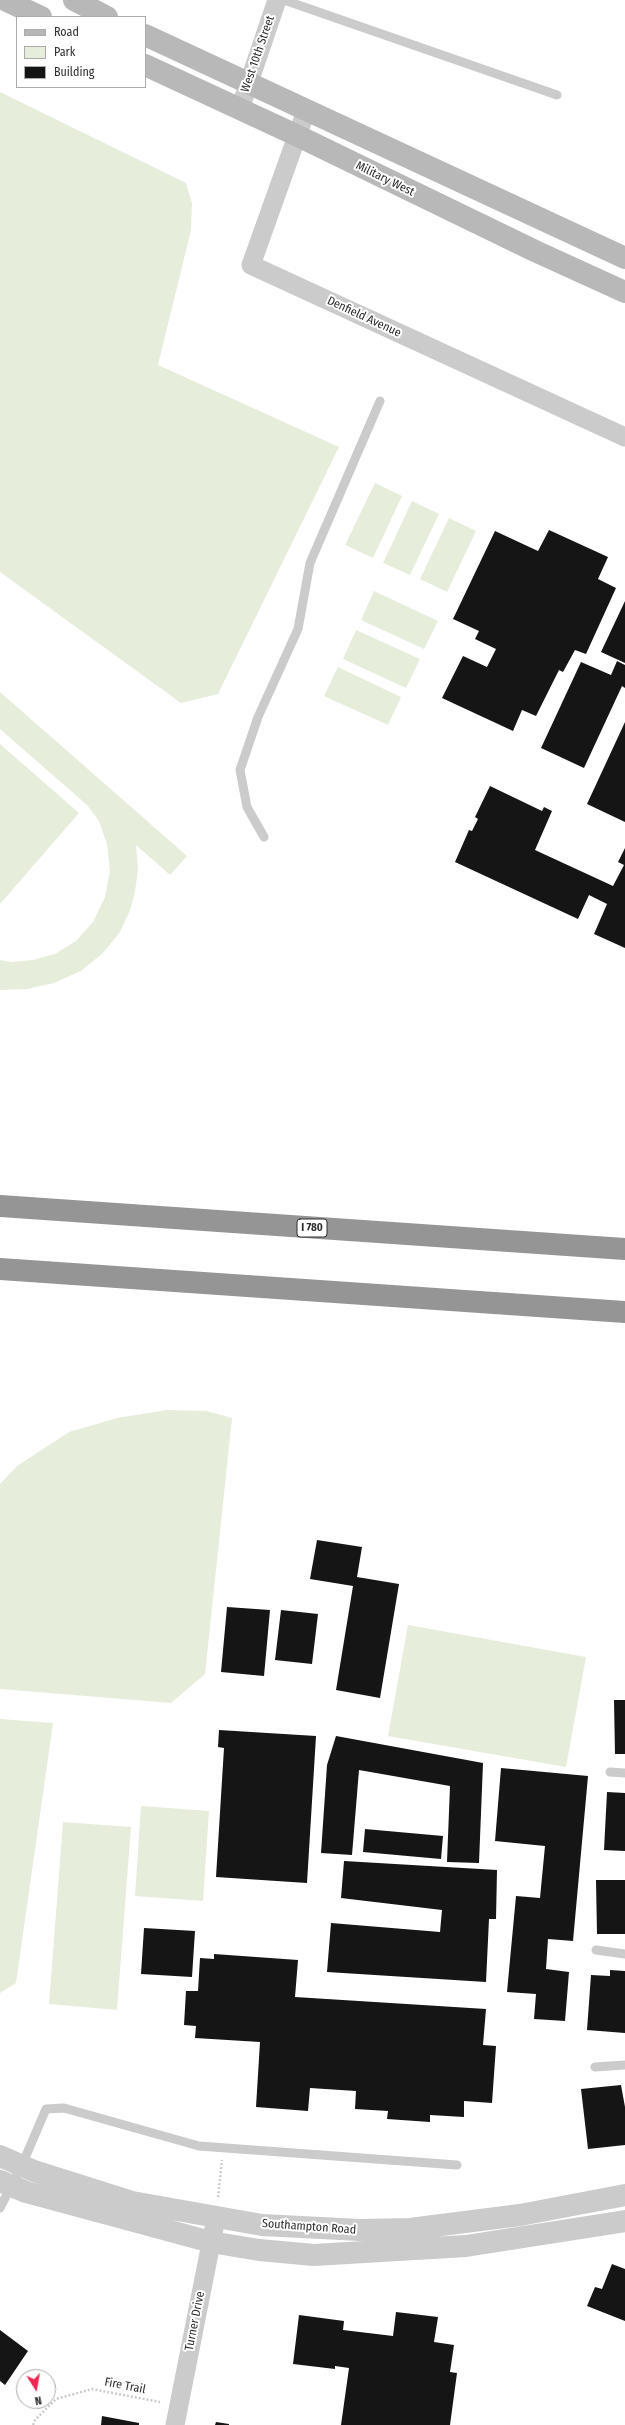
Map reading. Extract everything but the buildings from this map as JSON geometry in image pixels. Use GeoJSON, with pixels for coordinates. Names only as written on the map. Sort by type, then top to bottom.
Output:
{"type":"FeatureCollection","features":[{"type":"Feature","properties":{"kind":"highway","name":"I 780"},"geometry":{"type":"LineString","coordinates":[[0,1206],[625,1249]]}},
{"type":"Feature","properties":{"kind":"highway"},"geometry":{"type":"LineString","coordinates":[[0,1269],[625,1312]]}},
{"type":"Feature","properties":{"kind":"main road"},"geometry":{"type":"LineString","coordinates":[[5,0],[39,16]]}},
{"type":"Feature","properties":{"kind":"main road"},"geometry":{"type":"LineString","coordinates":[[74,0],[105,16]]}},
{"type":"Feature","properties":{"kind":"main road"},"geometry":{"type":"LineString","coordinates":[[146,35],[625,258]]}},
{"type":"Feature","properties":{"kind":"main road","name":"Military West"},"geometry":{"type":"LineString","coordinates":[[146,65],[296,135],[535,251],[625,292]]}},
{"type":"Feature","properties":{"kind":"street","name":"West 10th Street"},"geometry":{"type":"LineString","coordinates":[[240,109],[277,0]]}},
{"type":"Feature","properties":{"kind":"street","name":"Denfield Avenue"},"geometry":{"type":"LineString","coordinates":[[306,111],[296,135],[251,265],[625,438]]}},
{"type":"Feature","properties":{"kind":"street","name":"Southampton Road"},"geometry":{"type":"LineString","coordinates":[[0,2156],[22,2165],[132,2202],[262,2225],[360,2230],[410,2229],[520,2215],[625,2195]]}},
{"type":"Feature","properties":{"kind":"street","name":"Southampton Road"},"geometry":{"type":"LineString","coordinates":[[6,2183],[26,2192],[211,2242],[259,2250],[314,2255],[466,2246],[625,2221]]}},
{"type":"Feature","properties":{"kind":"street","name":"Turner Drive"},"geometry":{"type":"LineString","coordinates":[[175,2425],[216,2218]]}},
{"type":"Feature","properties":{"kind":"lane"},"geometry":{"type":"LineString","coordinates":[[284,0],[557,95]]}},
{"type":"Feature","properties":{"kind":"lane"},"geometry":{"type":"LineString","coordinates":[[264,837],[247,807],[240,770],[258,717],[298,629],[310,563],[380,401]]}},
{"type":"Feature","properties":{"kind":"lane"},"geometry":{"type":"LineString","coordinates":[[610,1772],[625,1773]]}},
{"type":"Feature","properties":{"kind":"lane"},"geometry":{"type":"LineString","coordinates":[[596,1950],[625,1954]]}},
{"type":"Feature","properties":{"kind":"lane"},"geometry":{"type":"LineString","coordinates":[[595,2068],[625,2065]]}},
{"type":"Feature","properties":{"kind":"lane"},"geometry":{"type":"LineString","coordinates":[[0,2208],[6,2183],[22,2165],[46,2109],[64,2108],[199,2146],[457,2165]]}},
{"type":"Feature","properties":{"kind":"path"},"geometry":{"type":"LineString","coordinates":[[216,2218],[223,2148]]}},
{"type":"Feature","properties":{"kind":"path","name":"Fire Trail"},"geometry":{"type":"LineString","coordinates":[[33,2425],[35,2420],[56,2399],[92,2389],[178,2406]]}},
{"type":"Feature","properties":{"kind":"green space"},"geometry":{"type":"Polygon","coordinates":[[[0,92],[186,183],[192,203],[191,230],[158,365],[339,447],[218,694],[181,703],[0,572],[0,92]]]}},
{"type":"Feature","properties":{"kind":"green space"},"geometry":{"type":"Polygon","coordinates":[[[375,483],[402,496],[373,558],[345,545],[375,483]]]}},
{"type":"Feature","properties":{"kind":"green space"},"geometry":{"type":"Polygon","coordinates":[[[412,501],[439,514],[410,575],[383,563],[412,501]]]}},
{"type":"Feature","properties":{"kind":"green space"},"geometry":{"type":"Polygon","coordinates":[[[449,518],[476,531],[447,592],[420,579],[449,518]]]}},
{"type":"Feature","properties":{"kind":"green space"},"geometry":{"type":"Polygon","coordinates":[[[374,591],[438,621],[424,649],[361,620],[374,591]]]}},
{"type":"Feature","properties":{"kind":"green space"},"geometry":{"type":"Polygon","coordinates":[[[356,630],[420,659],[406,688],[343,659],[356,630]]]}},
{"type":"Feature","properties":{"kind":"green space"},"geometry":{"type":"Polygon","coordinates":[[[338,667],[401,697],[388,725],[324,696],[338,667]]]}},
{"type":"Feature","properties":{"kind":"green space"},"geometry":{"type":"Polygon","coordinates":[[[0,692],[187,856],[170,875],[136,845],[138,869],[135,892],[130,910],[120,932],[103,953],[81,971],[54,983],[27,989],[0,990],[0,960],[11,962],[33,960],[55,954],[76,941],[93,922],[105,897],[110,870],[107,844],[99,821],[87,805],[0,729],[0,692]]]}},
{"type":"Feature","properties":{"kind":"green space"},"geometry":{"type":"Polygon","coordinates":[[[0,744],[79,813],[0,904],[0,744]]]}},
{"type":"Feature","properties":{"kind":"green space"},"geometry":{"type":"Polygon","coordinates":[[[167,1410],[207,1411],[232,1418],[205,1674],[171,1703],[0,1689],[0,1484],[17,1466],[69,1432],[117,1418],[167,1410]]]}},
{"type":"Feature","properties":{"kind":"green space"},"geometry":{"type":"Polygon","coordinates":[[[408,1625],[586,1657],[566,1767],[388,1736],[408,1625]]]}},
{"type":"Feature","properties":{"kind":"green space"},"geometry":{"type":"Polygon","coordinates":[[[0,1719],[53,1723],[16,1983],[0,1993],[0,1719]]]}},
{"type":"Feature","properties":{"kind":"green space"},"geometry":{"type":"Polygon","coordinates":[[[141,1806],[209,1811],[203,1901],[135,1896],[141,1806]]]}},
{"type":"Feature","properties":{"kind":"green space"},"geometry":{"type":"Polygon","coordinates":[[[63,1822],[131,1827],[117,2010],[49,2004],[63,1822]]]}}]}
